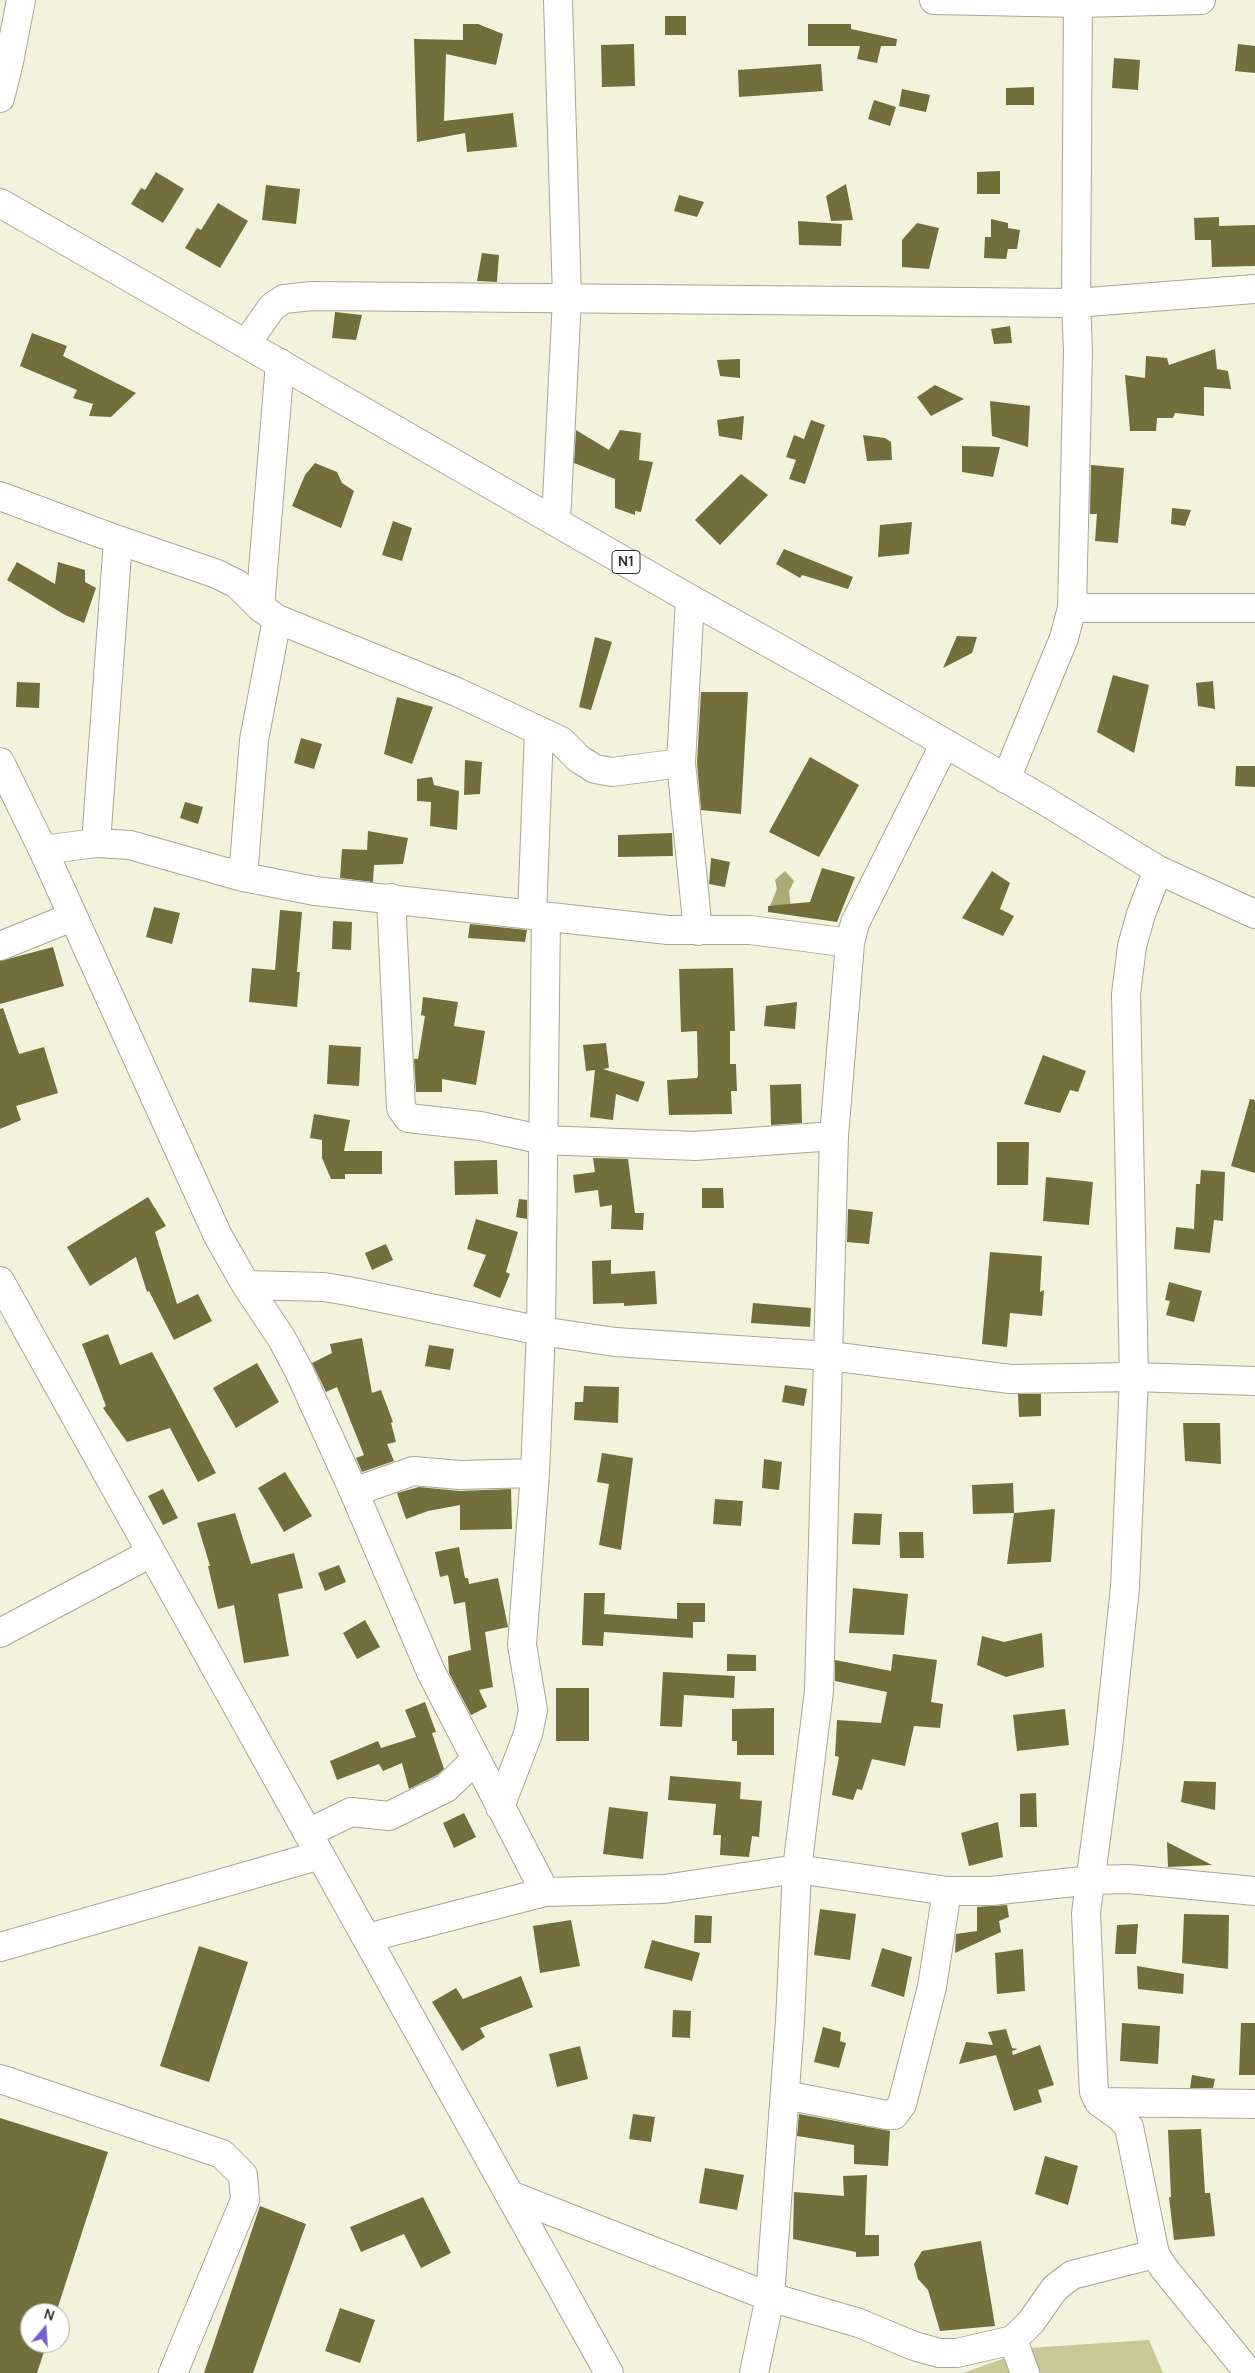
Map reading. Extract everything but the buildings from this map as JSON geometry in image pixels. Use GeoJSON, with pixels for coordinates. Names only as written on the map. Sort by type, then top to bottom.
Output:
{"type":"FeatureCollection","features":[{"type":"Feature","properties":{"kind":"main road"},"geometry":{"type":"LineString","coordinates":[[0,98],[10,62],[21,0]]}},
{"type":"Feature","properties":{"kind":"main road"},"geometry":{"type":"LineString","coordinates":[[556,521],[567,298],[558,0]]}},
{"type":"Feature","properties":{"kind":"main road"},"geometry":{"type":"LineString","coordinates":[[934,0],[1201,0]]}},
{"type":"Feature","properties":{"kind":"main road"},"geometry":{"type":"LineString","coordinates":[[1006,779],[1064,638],[1072,608],[1078,351],[1076,304],[1078,1]]}},
{"type":"Feature","properties":{"kind":"main road","name":"N1"},"geometry":{"type":"LineString","coordinates":[[0,203],[556,521],[690,600],[830,677],[1158,870],[1255,914]]}},
{"type":"Feature","properties":{"kind":"main road"},"geometry":{"type":"LineString","coordinates":[[246,344],[272,307],[284,299],[312,296],[1076,304],[1255,289]]}},
{"type":"Feature","properties":{"kind":"main road"},"geometry":{"type":"LineString","coordinates":[[243,877],[254,740],[269,613],[280,363]]}},
{"type":"Feature","properties":{"kind":"main road"},"geometry":{"type":"LineString","coordinates":[[0,496],[217,574],[237,584],[269,613],[457,692],[561,741],[579,760],[595,769],[612,772],[680,763]]}},
{"type":"Feature","properties":{"kind":"main road"},"geometry":{"type":"LineString","coordinates":[[96,843],[118,540]]}},
{"type":"Feature","properties":{"kind":"main road"},"geometry":{"type":"LineString","coordinates":[[690,600],[680,763],[698,931]]}},
{"type":"Feature","properties":{"kind":"main road"},"geometry":{"type":"LineString","coordinates":[[1072,608],[1255,608]]}},
{"type":"Feature","properties":{"kind":"main road"},"geometry":{"type":"LineString","coordinates":[[500,1807],[528,1734],[533,1710],[522,1645],[535,1473],[541,1331],[544,1140],[539,916],[539,731]]}},
{"type":"Feature","properties":{"kind":"main road"},"geometry":{"type":"LineString","coordinates":[[754,2373],[770,2297],[785,2095],[797,1869],[819,1691],[830,1356],[834,1136],[850,943],[855,922],[944,745]]}},
{"type":"Feature","properties":{"kind":"main road"},"geometry":{"type":"LineString","coordinates":[[0,762],[43,850],[72,918],[218,1236],[246,1285],[282,1339],[354,1492],[431,1672],[545,1892]]}},
{"type":"Feature","properties":{"kind":"main road"},"geometry":{"type":"LineString","coordinates":[[43,850],[96,843],[130,845],[243,877],[315,891],[539,916],[698,931],[750,930],[850,943]]}},
{"type":"Feature","properties":{"kind":"main road"},"geometry":{"type":"LineString","coordinates":[[1158,870],[1140,914],[1132,946],[1126,994],[1134,1377],[1124,1587],[1108,1748],[1092,1880],[1086,1913],[1094,2092],[1099,2102],[1120,2117],[1129,2127],[1155,2254],[1163,2267],[1249,2373]]}},
{"type":"Feature","properties":{"kind":"main road"},"geometry":{"type":"LineString","coordinates":[[391,898],[400,1108],[408,1118],[419,1121],[480,1126],[544,1140],[695,1146],[834,1136]]}},
{"type":"Feature","properties":{"kind":"main road"},"geometry":{"type":"LineString","coordinates":[[0,946],[72,918]]}},
{"type":"Feature","properties":{"kind":"main road"},"geometry":{"type":"LineString","coordinates":[[0,1281],[7,1303],[151,1553],[609,2373]]}},
{"type":"Feature","properties":{"kind":"main road"},"geometry":{"type":"LineString","coordinates":[[246,1285],[324,1288],[348,1291],[541,1331],[615,1342],[830,1356],[1010,1379],[1134,1377],[1255,1381]]}},
{"type":"Feature","properties":{"kind":"main road"},"geometry":{"type":"LineString","coordinates":[[354,1492],[413,1471],[460,1475],[535,1473]]}},
{"type":"Feature","properties":{"kind":"main road"},"geometry":{"type":"LineString","coordinates":[[0,1633],[151,1553]]}},
{"type":"Feature","properties":{"kind":"main road"},"geometry":{"type":"LineString","coordinates":[[0,1947],[314,1844],[350,1812],[389,1816],[446,1788],[475,1760]]}},
{"type":"Feature","properties":{"kind":"main road"},"geometry":{"type":"LineString","coordinates":[[367,1938],[545,1892],[664,1889],[797,1869],[947,1891],[991,1891],[1128,1878],[1255,1891]]}},
{"type":"Feature","properties":{"kind":"main road"},"geometry":{"type":"LineString","coordinates":[[785,2095],[886,2115],[894,2114],[902,2104],[932,1987],[947,1891]]}},
{"type":"Feature","properties":{"kind":"main road"},"geometry":{"type":"LineString","coordinates":[[0,2079],[222,2154],[243,2175],[245,2200],[173,2373]]}},
{"type":"Feature","properties":{"kind":"main road"},"geometry":{"type":"LineString","coordinates":[[1099,2102],[1255,2104]]}},
{"type":"Feature","properties":{"kind":"main road"},"geometry":{"type":"LineString","coordinates":[[510,2195],[770,2297],[859,2323],[914,2346],[939,2353],[957,2353],[1013,2340],[1031,2322],[1055,2288],[1072,2275],[1155,2254]]}},
{"type":"Feature","properties":{"kind":"main road"},"geometry":{"type":"LineString","coordinates":[[1013,2340],[1025,2373]]}},
{"type":"Feature","properties":{"kind":"shaded area"},"geometry":{"type":"Polygon","coordinates":[[[785,871],[794,881],[789,891],[791,907],[770,906],[777,889],[775,880],[785,871]]]}},
{"type":"Feature","properties":{"kind":"shaded area"},"geometry":{"type":"Polygon","coordinates":[[[1149,2340],[1163,2373],[1038,2373],[1028,2348],[1149,2340]]]}},
{"type":"Feature","properties":{"kind":"shaded area"},"geometry":{"type":"Polygon","coordinates":[[[1005,2358],[1011,2373],[963,2373],[1005,2358]]]}}]}
